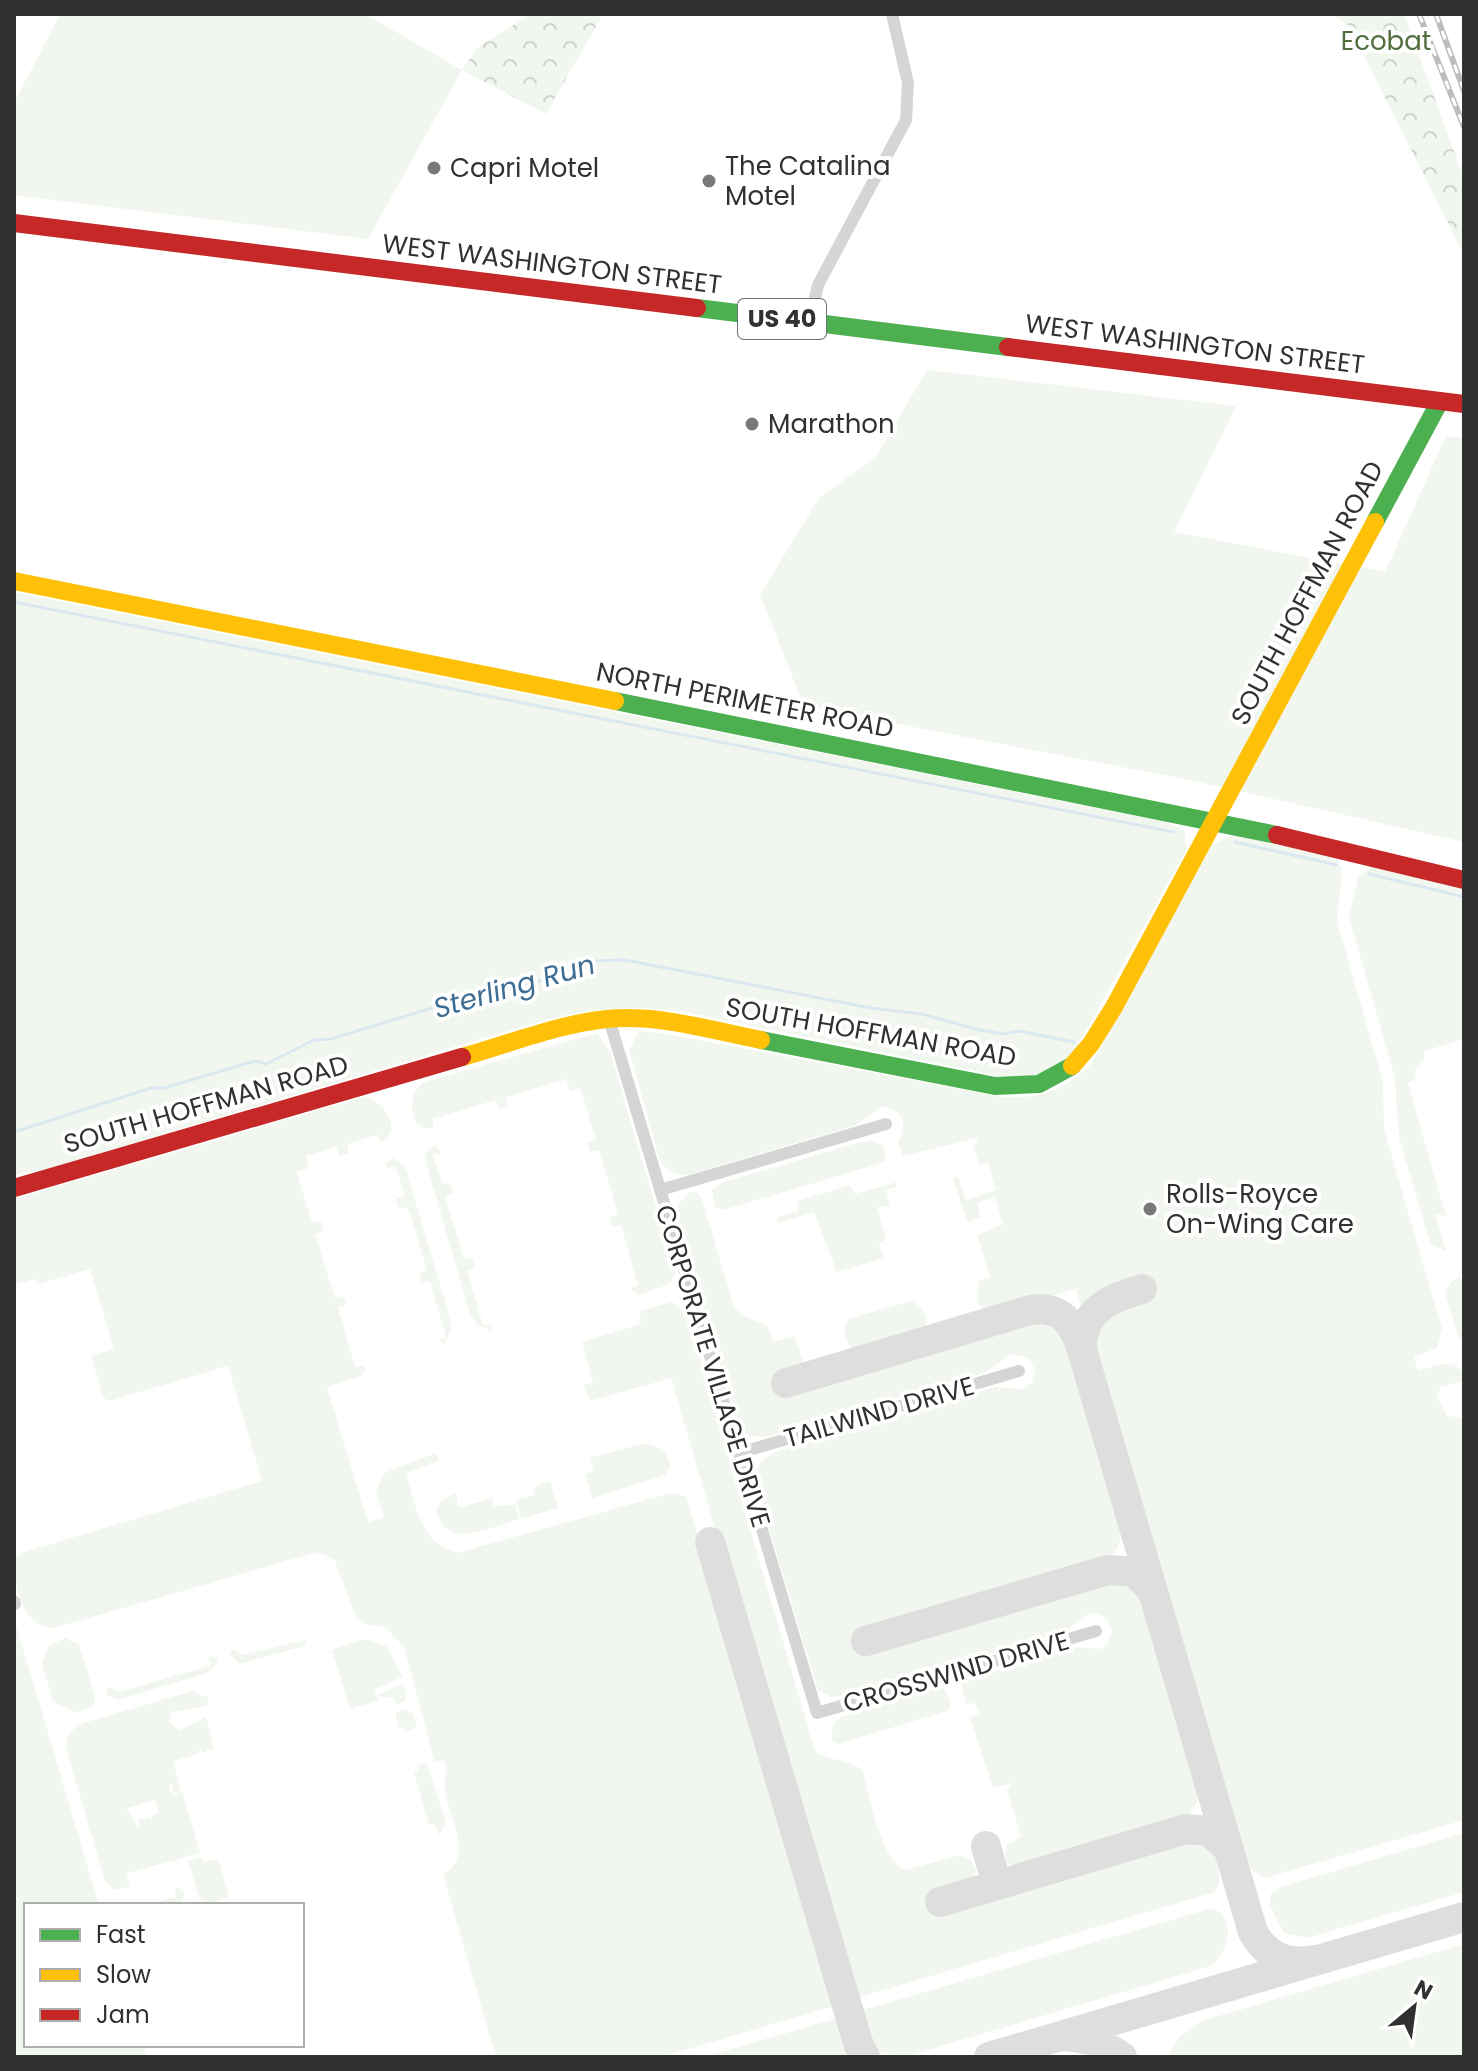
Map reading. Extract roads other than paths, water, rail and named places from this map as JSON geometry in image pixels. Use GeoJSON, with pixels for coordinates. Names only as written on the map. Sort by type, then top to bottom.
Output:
{"type":"FeatureCollection","features":[{"type":"Feature","properties":{"kind":"street"},"geometry":{"type":"LineString","coordinates":[[809,323],[818,285],[906,120],[909,93],[892,14]]}},
{"type":"Feature","properties":{"kind":"street","name":"WEST WASHINGTON STREET"},"geometry":{"type":"LineString","coordinates":[[14,223],[1464,404]]}},
{"type":"Feature","properties":{"kind":"street","name":"SOUTH HOFFMAN ROAD"},"geometry":{"type":"LineString","coordinates":[[14,1188],[559,1029],[609,1019],[672,1022],[995,1086],[1037,1086],[1063,1076],[1085,1056],[1440,401]]}},
{"type":"Feature","properties":{"kind":"street","name":"NORTH PERIMETER ROAD"},"geometry":{"type":"LineString","coordinates":[[14,581],[1215,820],[1464,880]]}},
{"type":"Feature","properties":{"kind":"street","name":"CORPORATE VILLAGE DRIVE"},"geometry":{"type":"LineString","coordinates":[[609,1019],[817,1713]]}},
{"type":"Feature","properties":{"kind":"street"},"geometry":{"type":"LineString","coordinates":[[660,1190],[886,1124]]}},
{"type":"Feature","properties":{"kind":"street","name":"TAILWIND DRIVE"},"geometry":{"type":"LineString","coordinates":[[739,1453],[1019,1371]]}},
{"type":"Feature","properties":{"kind":"street","name":"CROSSWIND DRIVE"},"geometry":{"type":"LineString","coordinates":[[817,1713],[1096,1631]]}},
{"type":"Feature","properties":{"kind":"waterway"},"geometry":{"type":"LineString","coordinates":[[14,602],[1173,832]]}},
{"type":"Feature","properties":{"kind":"waterway"},"geometry":{"type":"LineString","coordinates":[[1235,842],[1337,865]]}},
{"type":"Feature","properties":{"kind":"waterway"},"geometry":{"type":"LineString","coordinates":[[1369,874],[1464,897]]}},
{"type":"Feature","properties":{"kind":"waterway","name":"Sterling Run"},"geometry":{"type":"LineString","coordinates":[[14,1132],[151,1088],[164,1088],[255,1061],[266,1064],[314,1040],[331,1039],[461,999],[543,980],[555,970],[591,961],[625,960],[871,1008],[922,1014],[1003,1034],[1019,1031],[1074,1042]]}},
{"type":"Feature","properties":{"kind":"railway"},"geometry":{"type":"LineString","coordinates":[[1419,14],[1464,127]]}},
{"type":"Feature","properties":{"kind":"railway"},"geometry":{"type":"LineString","coordinates":[[1436,14],[1464,91]]}},
{"type":"Feature","properties":{"kind":"place","name":"Capri Motel"},"geometry":{"type":"Point","coordinates":[434,168]}},
{"type":"Feature","properties":{"kind":"place","name":"The Catalina Motel"},"geometry":{"type":"Point","coordinates":[709,181]}},
{"type":"Feature","properties":{"kind":"place","name":"Marathon"},"geometry":{"type":"Point","coordinates":[752,424]}},
{"type":"Feature","properties":{"kind":"place","name":"Rolls-Royce On-Wing Care"},"geometry":{"type":"Point","coordinates":[1150,1209]}},
{"type":"Feature","properties":{"kind":"park label","name":"Ecobat"},"geometry":{"type":"Point","coordinates":[1386,41]}}]}
